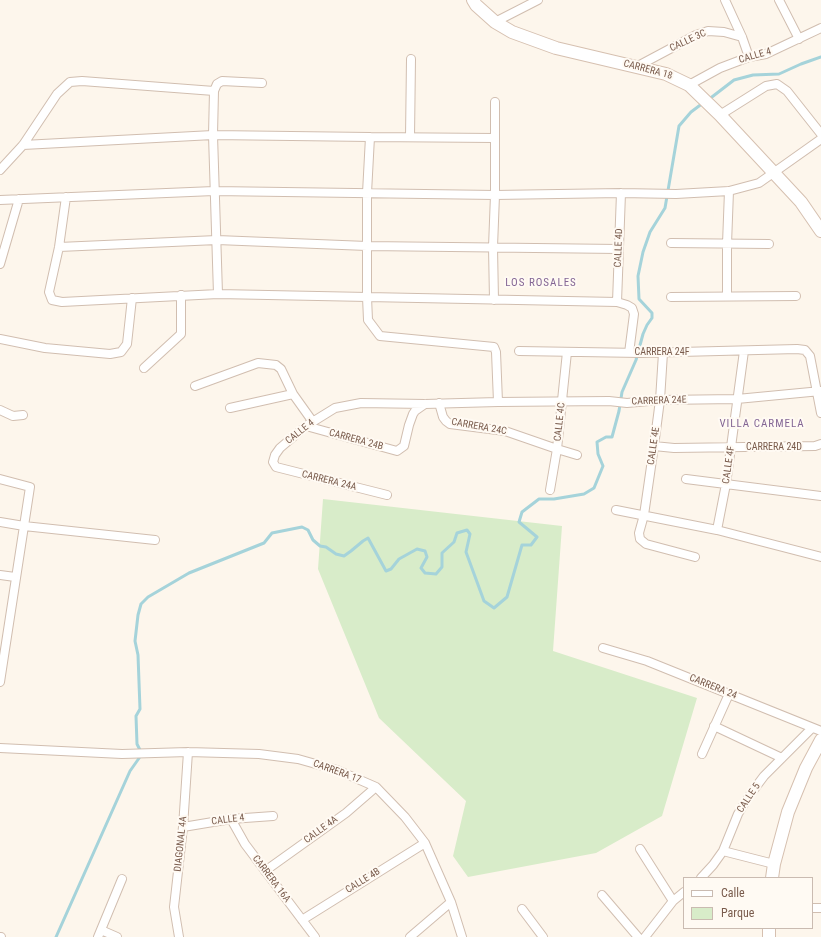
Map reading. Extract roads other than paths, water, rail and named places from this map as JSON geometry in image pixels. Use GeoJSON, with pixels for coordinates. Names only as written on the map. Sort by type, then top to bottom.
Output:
{"type":"FeatureCollection","features":[{"type":"Feature","properties":{"kind":"street","name":"CARRERA 18"},"geometry":{"type":"LineString","coordinates":[[473,0],[476,5],[495,22],[512,32],[531,40],[556,48],[666,74],[689,85],[703,97],[801,202],[821,231]]}},
{"type":"Feature","properties":{"kind":"street"},"geometry":{"type":"LineString","coordinates":[[495,22],[538,0]]}},
{"type":"Feature","properties":{"kind":"street"},"geometry":{"type":"LineString","coordinates":[[725,0],[742,37],[749,57]]}},
{"type":"Feature","properties":{"kind":"street"},"geometry":{"type":"LineString","coordinates":[[779,0],[800,39]]}},
{"type":"Feature","properties":{"kind":"street","name":"CALLE 4"},"geometry":{"type":"LineString","coordinates":[[689,85],[720,68],[749,57],[766,54],[821,28]]}},
{"type":"Feature","properties":{"kind":"street","name":"CALLE 3C"},"geometry":{"type":"LineString","coordinates":[[636,67],[708,31],[724,32],[742,37]]}},
{"type":"Feature","properties":{"kind":"street"},"geometry":{"type":"LineString","coordinates":[[410,137],[411,59]]}},
{"type":"Feature","properties":{"kind":"street"},"geometry":{"type":"LineString","coordinates":[[0,170],[23,145],[57,94],[70,82],[82,81],[214,91]]}},
{"type":"Feature","properties":{"kind":"street"},"geometry":{"type":"LineString","coordinates":[[218,294],[214,191],[214,91],[217,84],[222,81],[262,83]]}},
{"type":"Feature","properties":{"kind":"street"},"geometry":{"type":"LineString","coordinates":[[717,112],[766,86],[777,84],[787,91],[821,134]]}},
{"type":"Feature","properties":{"kind":"street"},"geometry":{"type":"LineString","coordinates":[[494,102],[496,195],[493,247],[494,300]]}},
{"type":"Feature","properties":{"kind":"street"},"geometry":{"type":"LineString","coordinates":[[23,145],[213,134],[494,138]]}},
{"type":"Feature","properties":{"kind":"street"},"geometry":{"type":"LineString","coordinates":[[370,137],[367,193],[368,320],[380,336],[494,347],[496,352],[498,402]]}},
{"type":"Feature","properties":{"kind":"street"},"geometry":{"type":"LineString","coordinates":[[0,200],[214,191],[496,195],[622,193],[676,194],[729,191],[748,187],[759,182],[821,139]]}},
{"type":"Feature","properties":{"kind":"street"},"geometry":{"type":"LineString","coordinates":[[727,296],[726,244],[729,191]]}},
{"type":"Feature","properties":{"kind":"street","name":"CALLE 4D"},"geometry":{"type":"LineString","coordinates":[[617,302],[622,193]]}},
{"type":"Feature","properties":{"kind":"street"},"geometry":{"type":"LineString","coordinates":[[66,197],[59,247],[49,292],[52,300],[62,302],[218,294],[617,302],[627,304],[632,308],[634,314],[630,353]]}},
{"type":"Feature","properties":{"kind":"street"},"geometry":{"type":"LineString","coordinates":[[0,264],[19,199]]}},
{"type":"Feature","properties":{"kind":"street"},"geometry":{"type":"LineString","coordinates":[[59,247],[217,240],[367,246],[619,250]]}},
{"type":"Feature","properties":{"kind":"street"},"geometry":{"type":"LineString","coordinates":[[671,243],[768,244]]}},
{"type":"Feature","properties":{"kind":"street"},"geometry":{"type":"LineString","coordinates":[[144,368],[181,334],[181,295]]}},
{"type":"Feature","properties":{"kind":"street"},"geometry":{"type":"LineString","coordinates":[[671,297],[796,296]]}},
{"type":"Feature","properties":{"kind":"street"},"geometry":{"type":"LineString","coordinates":[[0,339],[52,348],[110,354],[121,352],[127,344],[132,298]]}},
{"type":"Feature","properties":{"kind":"street","name":"CARRERA 24F"},"geometry":{"type":"LineString","coordinates":[[519,351],[663,353],[805,350],[810,356],[819,392]]}},
{"type":"Feature","properties":{"kind":"street","name":"CALLE 4F"},"geometry":{"type":"LineString","coordinates":[[717,530],[726,484],[744,351]]}},
{"type":"Feature","properties":{"kind":"street","name":"CALLE 4C"},"geometry":{"type":"LineString","coordinates":[[550,490],[558,449],[567,352]]}},
{"type":"Feature","properties":{"kind":"street","name":"CALLE 4E"},"geometry":{"type":"LineString","coordinates":[[663,353],[660,400],[654,446],[644,515],[639,533],[640,539],[646,544],[695,557]]}},
{"type":"Feature","properties":{"kind":"street"},"geometry":{"type":"LineString","coordinates":[[195,386],[258,363],[276,365],[281,369],[309,424]]}},
{"type":"Feature","properties":{"kind":"street"},"geometry":{"type":"LineString","coordinates":[[819,392],[821,413]]}},
{"type":"Feature","properties":{"kind":"street","name":"CARRERA 24E"},"geometry":{"type":"LineString","coordinates":[[498,402],[627,402],[737,399],[819,392]]}},
{"type":"Feature","properties":{"kind":"street"},"geometry":{"type":"LineString","coordinates":[[230,408],[293,394]]}},
{"type":"Feature","properties":{"kind":"street","name":"CARRERA 24C"},"geometry":{"type":"LineString","coordinates":[[335,408],[361,403],[425,404],[498,402]]}},
{"type":"Feature","properties":{"kind":"street","name":"CARRERA 24C"},"geometry":{"type":"LineString","coordinates":[[439,403],[443,417],[450,424],[505,431],[576,455]]}},
{"type":"Feature","properties":{"kind":"street","name":"CARRERA 24B"},"geometry":{"type":"LineString","coordinates":[[309,424],[397,451],[404,446],[412,414],[425,404]]}},
{"type":"Feature","properties":{"kind":"street","name":"CALLE 4"},"geometry":{"type":"LineString","coordinates":[[274,462],[280,448],[309,424],[335,408]]}},
{"type":"Feature","properties":{"kind":"street"},"geometry":{"type":"LineString","coordinates":[[0,410],[13,416],[23,415]]}},
{"type":"Feature","properties":{"kind":"street","name":"CARRERA 24D"},"geometry":{"type":"LineString","coordinates":[[654,446],[674,448],[815,446],[821,444]]}},
{"type":"Feature","properties":{"kind":"street","name":"CARRERA 24A"},"geometry":{"type":"LineString","coordinates":[[274,462],[276,467],[282,469],[387,495]]}},
{"type":"Feature","properties":{"kind":"street"},"geometry":{"type":"LineString","coordinates":[[0,479],[30,487],[16,577],[4,628],[0,682]]}},
{"type":"Feature","properties":{"kind":"street"},"geometry":{"type":"LineString","coordinates":[[686,480],[821,496]]}},
{"type":"Feature","properties":{"kind":"street"},"geometry":{"type":"LineString","coordinates":[[616,510],[717,530],[821,557]]}},
{"type":"Feature","properties":{"kind":"street"},"geometry":{"type":"LineString","coordinates":[[0,522],[154,540]]}},
{"type":"Feature","properties":{"kind":"street"},"geometry":{"type":"LineString","coordinates":[[0,575],[16,577]]}},
{"type":"Feature","properties":{"kind":"street","name":"CARRERA 24"},"geometry":{"type":"LineString","coordinates":[[602,648],[647,661],[821,732]]}},
{"type":"Feature","properties":{"kind":"street"},"geometry":{"type":"LineString","coordinates":[[702,754],[729,694]]}},
{"type":"Feature","properties":{"kind":"street"},"geometry":{"type":"LineString","coordinates":[[714,726],[782,758]]}},
{"type":"Feature","properties":{"kind":"street","name":"CALLE 5"},"geometry":{"type":"LineString","coordinates":[[701,877],[713,865],[723,851],[738,814],[749,796],[764,776],[812,728]]}},
{"type":"Feature","properties":{"kind":"street"},"geometry":{"type":"LineString","coordinates":[[772,877],[774,864],[788,812],[806,768],[821,740]]}},
{"type":"Feature","properties":{"kind":"street","name":"CARRERA 17"},"geometry":{"type":"LineString","coordinates":[[0,748],[122,754],[188,752],[259,754],[298,759],[337,770],[376,787],[405,817],[425,843],[451,902],[462,937]]}},
{"type":"Feature","properties":{"kind":"street","name":"DIAGONAL 4A"},"geometry":{"type":"LineString","coordinates":[[179,937],[174,907],[183,827],[188,752]]}},
{"type":"Feature","properties":{"kind":"street","name":"CALLE 4A"},"geometry":{"type":"LineString","coordinates":[[265,871],[346,813],[376,787]]}},
{"type":"Feature","properties":{"kind":"street","name":"CALLE 4"},"geometry":{"type":"LineString","coordinates":[[183,827],[230,819],[273,816]]}},
{"type":"Feature","properties":{"kind":"street","name":"CARRERA 16A"},"geometry":{"type":"LineString","coordinates":[[230,819],[245,844],[315,937]]}},
{"type":"Feature","properties":{"kind":"street","name":"CALLE 4B"},"geometry":{"type":"LineString","coordinates":[[302,920],[425,843]]}},
{"type":"Feature","properties":{"kind":"street"},"geometry":{"type":"LineString","coordinates":[[640,849],[673,901]]}},
{"type":"Feature","properties":{"kind":"street"},"geometry":{"type":"LineString","coordinates":[[723,851],[774,864]]}},
{"type":"Feature","properties":{"kind":"street"},"geometry":{"type":"LineString","coordinates":[[117,937],[99,933],[122,879]]}},
{"type":"Feature","properties":{"kind":"street"},"geometry":{"type":"LineString","coordinates":[[645,937],[673,901],[683,893]]}},
{"type":"Feature","properties":{"kind":"street"},"geometry":{"type":"LineString","coordinates":[[602,895],[638,937]]}},
{"type":"Feature","properties":{"kind":"street"},"geometry":{"type":"LineString","coordinates":[[410,937],[451,902]]}},
{"type":"Feature","properties":{"kind":"street"},"geometry":{"type":"LineString","coordinates":[[522,909],[543,937]]}},
{"type":"Feature","properties":{"kind":"waterway"},"geometry":{"type":"LineString","coordinates":[[708,100],[734,80],[753,75],[779,74],[821,57]]}},
{"type":"Feature","properties":{"kind":"waterway"},"geometry":{"type":"LineString","coordinates":[[56,937],[130,771],[142,754],[137,744],[136,716],[140,709],[138,655],[135,641],[138,615],[141,604],[148,597],[189,573],[264,543],[272,533],[302,527],[308,530],[313,540],[320,546],[326,547],[336,554],[344,556],[368,538],[386,571],[391,569],[399,559],[417,549],[425,551],[427,557],[421,568],[425,573],[436,574],[442,567],[442,553],[454,542],[457,533],[467,530],[470,534],[466,552],[484,601],[494,608],[507,597],[522,545],[531,545],[537,537],[519,522],[522,512],[539,499],[554,499],[584,494],[594,488],[603,466],[598,454],[597,442],[606,437],[612,437],[622,392],[636,360],[643,334],[652,318],[652,313],[639,299],[638,276],[643,252],[650,232],[665,208],[679,126],[691,112],[703,103]]}},
{"type":"Feature","properties":{"kind":"district","name":"LOS ROSALES"},"geometry":{"type":"Point","coordinates":[541,283]}},
{"type":"Feature","properties":{"kind":"district","name":"VILLA CARMELA"},"geometry":{"type":"Point","coordinates":[762,424]}}]}
